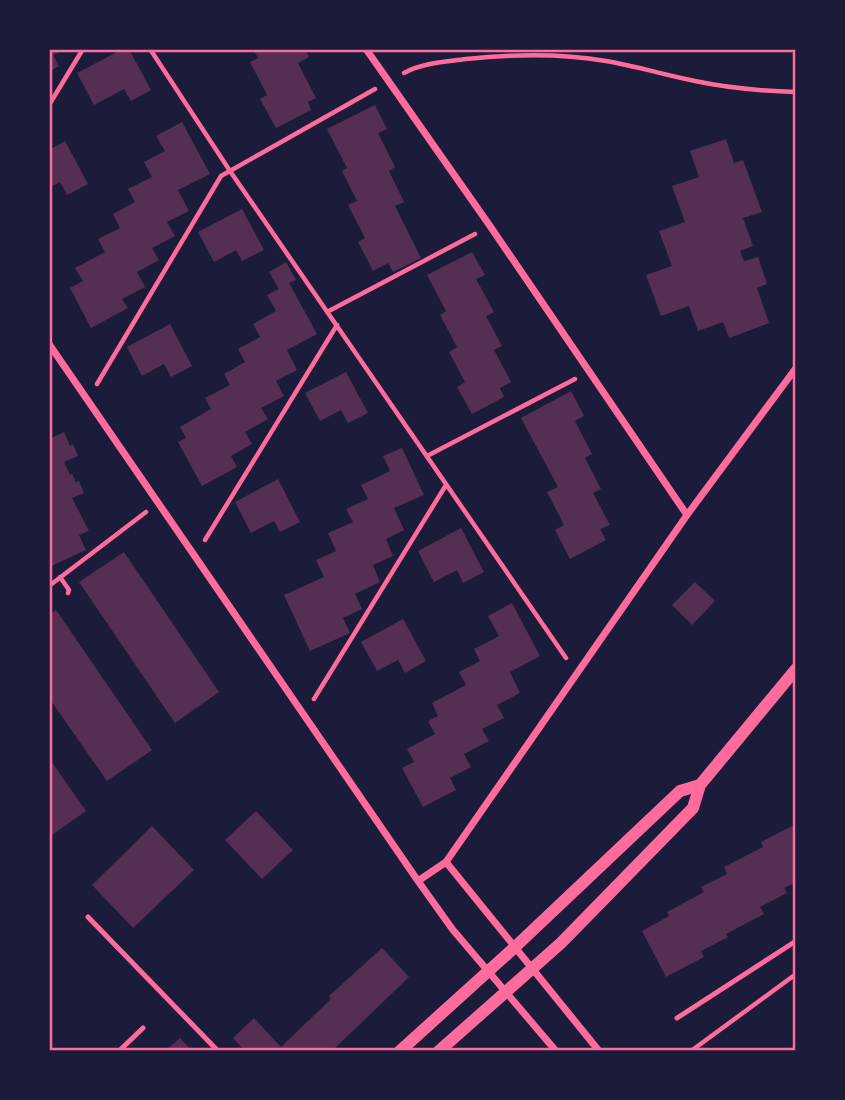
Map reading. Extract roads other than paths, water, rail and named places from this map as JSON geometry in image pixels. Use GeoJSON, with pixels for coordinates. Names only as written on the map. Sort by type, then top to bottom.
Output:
{"type":"FeatureCollection","features":[{"type":"Feature","properties":{"kind":"street"},"geometry":{"type":"LineString","coordinates":[[366,49],[687,515]]}},
{"type":"Feature","properties":{"kind":"street"},"geometry":{"type":"LineString","coordinates":[[49,344],[453,930],[556,1051]]}},
{"type":"Feature","properties":{"kind":"street"},"geometry":{"type":"LineString","coordinates":[[418,881],[446,862],[687,515],[796,368]]}},
{"type":"Feature","properties":{"kind":"street"},"geometry":{"type":"LineString","coordinates":[[439,1051],[561,943],[693,808],[700,785],[795,671]]}},
{"type":"Feature","properties":{"kind":"street"},"geometry":{"type":"LineString","coordinates":[[400,1051],[680,792],[700,785]]}},
{"type":"Feature","properties":{"kind":"street"},"geometry":{"type":"LineString","coordinates":[[446,862],[599,1051]]}},
{"type":"Feature","properties":{"kind":"lane"},"geometry":{"type":"LineString","coordinates":[[88,917],[218,1051]]}},
{"type":"Feature","properties":{"kind":"lane"},"geometry":{"type":"LineString","coordinates":[[677,1018],[796,941]]}},
{"type":"Feature","properties":{"kind":"lane"},"geometry":{"type":"LineString","coordinates":[[119,1051],[143,1028]]}}]}
